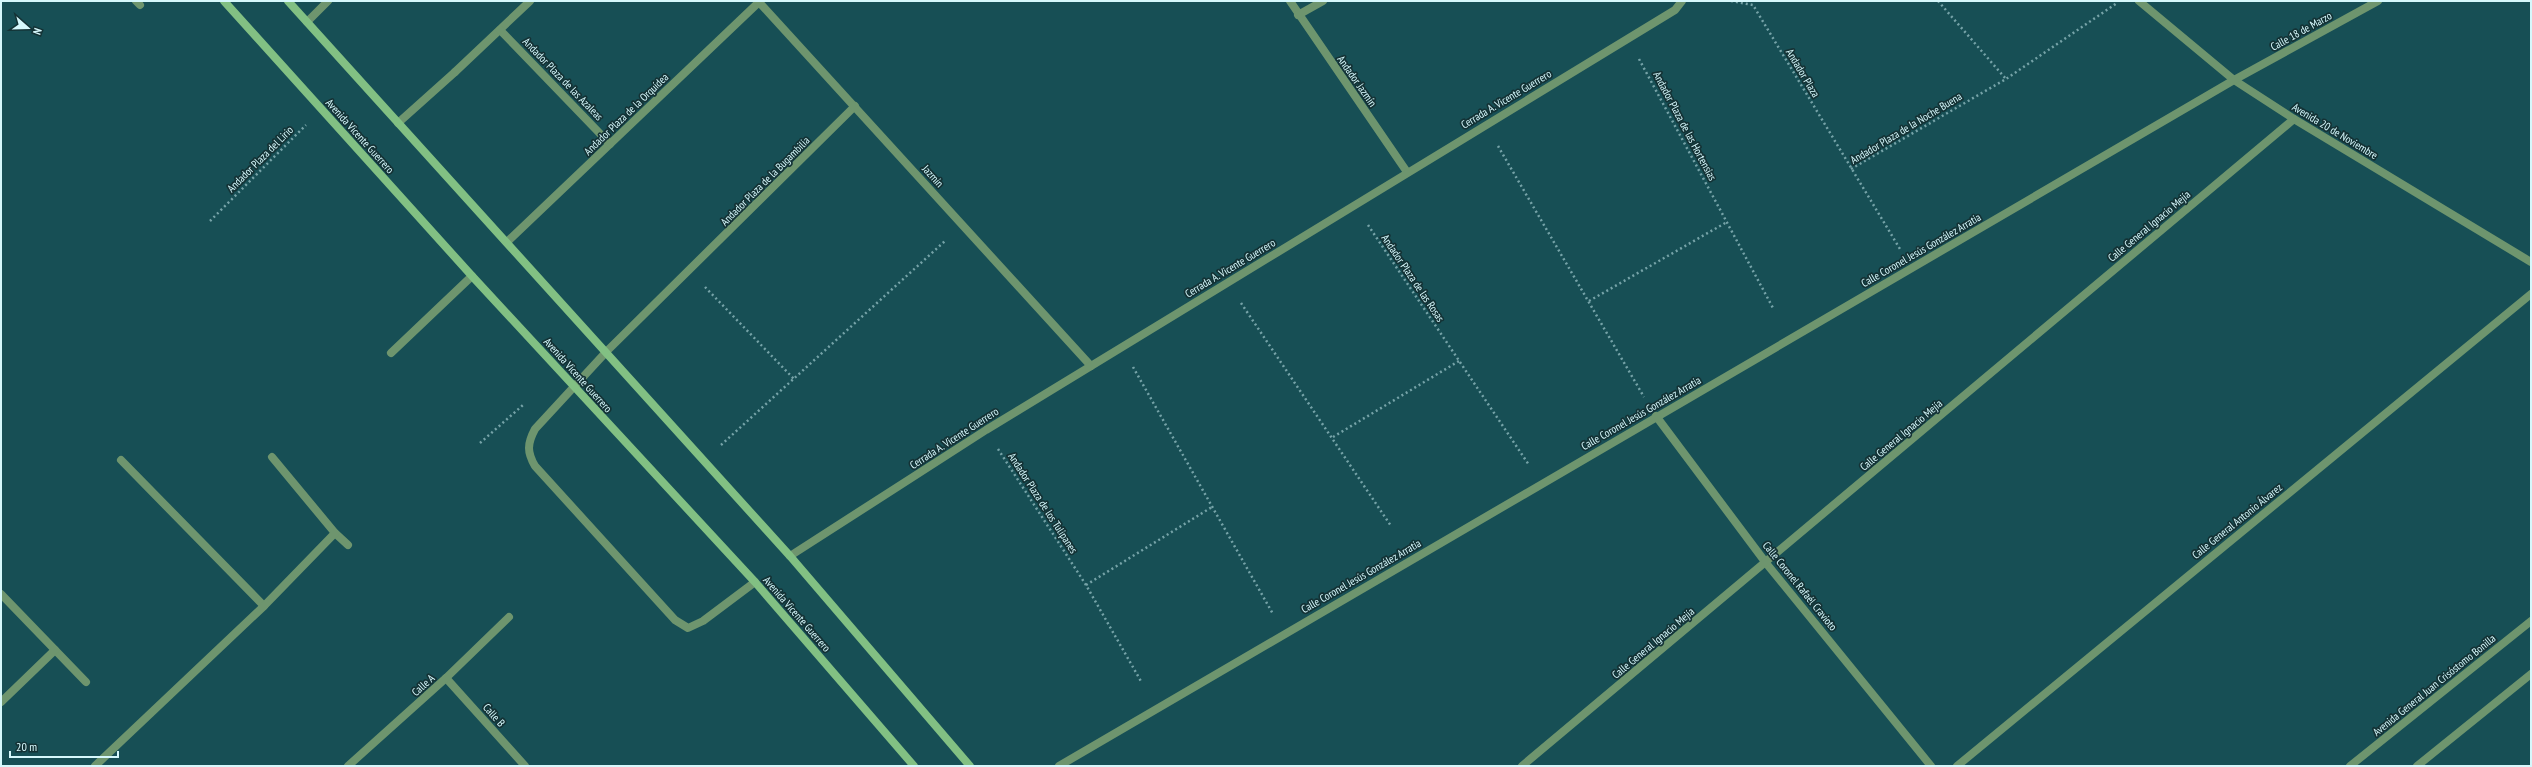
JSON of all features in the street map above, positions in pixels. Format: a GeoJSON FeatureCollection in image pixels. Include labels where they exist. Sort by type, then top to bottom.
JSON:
{"type":"FeatureCollection","features":[{"type":"Feature","properties":{"kind":"main road","name":"Avenida Vicente Guerrero"},"geometry":{"type":"LineString","coordinates":[[224,1],[472,276],[755,582],[914,766]]}},
{"type":"Feature","properties":{"kind":"main road"},"geometry":{"type":"LineString","coordinates":[[288,1],[607,351],[703,461],[790,556],[970,766]]}},
{"type":"Feature","properties":{"kind":"street"},"geometry":{"type":"LineString","coordinates":[[307,22],[328,1]]}},
{"type":"Feature","properties":{"kind":"street"},"geometry":{"type":"LineString","coordinates":[[398,123],[455,72],[530,1]]}},
{"type":"Feature","properties":{"kind":"street","name":"Jazmín"},"geometry":{"type":"LineString","coordinates":[[759,1],[1091,366]]}},
{"type":"Feature","properties":{"kind":"street","name":"Andador Plaza de la Orquídea"},"geometry":{"type":"LineString","coordinates":[[507,242],[759,1]]}},
{"type":"Feature","properties":{"kind":"street","name":"Andador Jazmín"},"geometry":{"type":"LineString","coordinates":[[1290,1],[1298,15],[1407,172]]}},
{"type":"Feature","properties":{"kind":"street"},"geometry":{"type":"LineString","coordinates":[[1298,15],[1324,1]]}},
{"type":"Feature","properties":{"kind":"street","name":"Cerrada A. Vicente Guerrero"},"geometry":{"type":"LineString","coordinates":[[790,556],[986,430],[1675,10],[1682,1]]}},
{"type":"Feature","properties":{"kind":"street","name":"Avenida 20 de Noviembre"},"geometry":{"type":"LineString","coordinates":[[2139,1],[2234,80],[2294,119],[2531,262]]}},
{"type":"Feature","properties":{"kind":"street","name":"Calle 18 de Marzo"},"geometry":{"type":"LineString","coordinates":[[2234,80],[2378,1]]}},
{"type":"Feature","properties":{"kind":"street","name":"Andador Plaza de las Azaleas"},"geometry":{"type":"LineString","coordinates":[[500,30],[610,144]]}},
{"type":"Feature","properties":{"kind":"street","name":"Calle Coronel Jesús González Arratia"},"geometry":{"type":"LineString","coordinates":[[1059,766],[1284,633],[2234,80]]}},
{"type":"Feature","properties":{"kind":"street","name":"Andador Plaza de la Bugambilia"},"geometry":{"type":"LineString","coordinates":[[755,582],[703,621],[688,628],[675,620],[535,466],[529,455],[529,441],[535,430],[607,351],[690,271],[855,106]]}},
{"type":"Feature","properties":{"kind":"street","name":"Calle General Ignacio Mejía"},"geometry":{"type":"LineString","coordinates":[[1522,766],[2294,119]]}},
{"type":"Feature","properties":{"kind":"street"},"geometry":{"type":"LineString","coordinates":[[391,353],[472,276]]}},
{"type":"Feature","properties":{"kind":"street","name":"Calle General Antonio Álvarez"},"geometry":{"type":"LineString","coordinates":[[1957,766],[2531,294]]}},
{"type":"Feature","properties":{"kind":"street","name":"Calle Coronel Rafaél Cravioto"},"geometry":{"type":"LineString","coordinates":[[1656,416],[1766,563],[1931,766]]}},
{"type":"Feature","properties":{"kind":"street"},"geometry":{"type":"LineString","coordinates":[[272,457],[335,533],[348,545]]}},
{"type":"Feature","properties":{"kind":"street"},"geometry":{"type":"LineString","coordinates":[[121,460],[264,606]]}},
{"type":"Feature","properties":{"kind":"street"},"geometry":{"type":"LineString","coordinates":[[95,766],[264,606],[335,533]]}},
{"type":"Feature","properties":{"kind":"street"},"geometry":{"type":"LineString","coordinates":[[1,594],[86,682]]}},
{"type":"Feature","properties":{"kind":"street","name":"Calle A"},"geometry":{"type":"LineString","coordinates":[[348,766],[446,678],[509,617]]}},
{"type":"Feature","properties":{"kind":"street","name":"Avenida General Juan Crisóstomo Bonilla"},"geometry":{"type":"LineString","coordinates":[[2350,766],[2531,622]]}},
{"type":"Feature","properties":{"kind":"street"},"geometry":{"type":"LineString","coordinates":[[1,702],[55,650]]}},
{"type":"Feature","properties":{"kind":"street"},"geometry":{"type":"LineString","coordinates":[[2417,766],[2531,674]]}},
{"type":"Feature","properties":{"kind":"street","name":"Calle B"},"geometry":{"type":"LineString","coordinates":[[446,678],[525,766]]}},
{"type":"Feature","properties":{"kind":"path","name":"Andador Plaza"},"geometry":{"type":"LineString","coordinates":[[1731,1],[1753,5],[1851,169]]}},
{"type":"Feature","properties":{"kind":"path"},"geometry":{"type":"LineString","coordinates":[[1938,1],[2006,79]]}},
{"type":"Feature","properties":{"kind":"path","name":"Andador Plaza de la Noche Buena"},"geometry":{"type":"LineString","coordinates":[[1914,267],[1897,245],[1851,169],[2006,79],[2120,1]]}},
{"type":"Feature","properties":{"kind":"path","name":"Andador Plaza de las Hortensias"},"geometry":{"type":"LineString","coordinates":[[1628,39],[1773,308]]}},
{"type":"Feature","properties":{"kind":"path","name":"Andador Plaza del Lirio"},"geometry":{"type":"LineString","coordinates":[[210,221],[322,109]]}},
{"type":"Feature","properties":{"kind":"path"},"geometry":{"type":"LineString","coordinates":[[1486,124],[1656,416]]}},
{"type":"Feature","properties":{"kind":"path","name":"Andador Plaza de las Rosas"},"geometry":{"type":"LineString","coordinates":[[1354,205],[1542,484]]}},
{"type":"Feature","properties":{"kind":"path"},"geometry":{"type":"LineString","coordinates":[[1588,301],[1727,222]]}},
{"type":"Feature","properties":{"kind":"path"},"geometry":{"type":"LineString","coordinates":[[703,461],[964,225]]}},
{"type":"Feature","properties":{"kind":"path"},"geometry":{"type":"LineString","coordinates":[[690,271],[794,379]]}},
{"type":"Feature","properties":{"kind":"path"},"geometry":{"type":"LineString","coordinates":[[1227,282],[1333,437],[1391,526]]}},
{"type":"Feature","properties":{"kind":"path"},"geometry":{"type":"LineString","coordinates":[[1121,347],[1284,633]]}},
{"type":"Feature","properties":{"kind":"path"},"geometry":{"type":"LineString","coordinates":[[1333,437],[1459,361]]}},
{"type":"Feature","properties":{"kind":"path"},"geometry":{"type":"LineString","coordinates":[[480,443],[526,402]]}},
{"type":"Feature","properties":{"kind":"path","name":"Andador Plaza de los Tulipanes"},"geometry":{"type":"LineString","coordinates":[[986,430],[1086,585],[1142,683]]}},
{"type":"Feature","properties":{"kind":"path"},"geometry":{"type":"LineString","coordinates":[[1086,585],[1212,507]]}}]}
